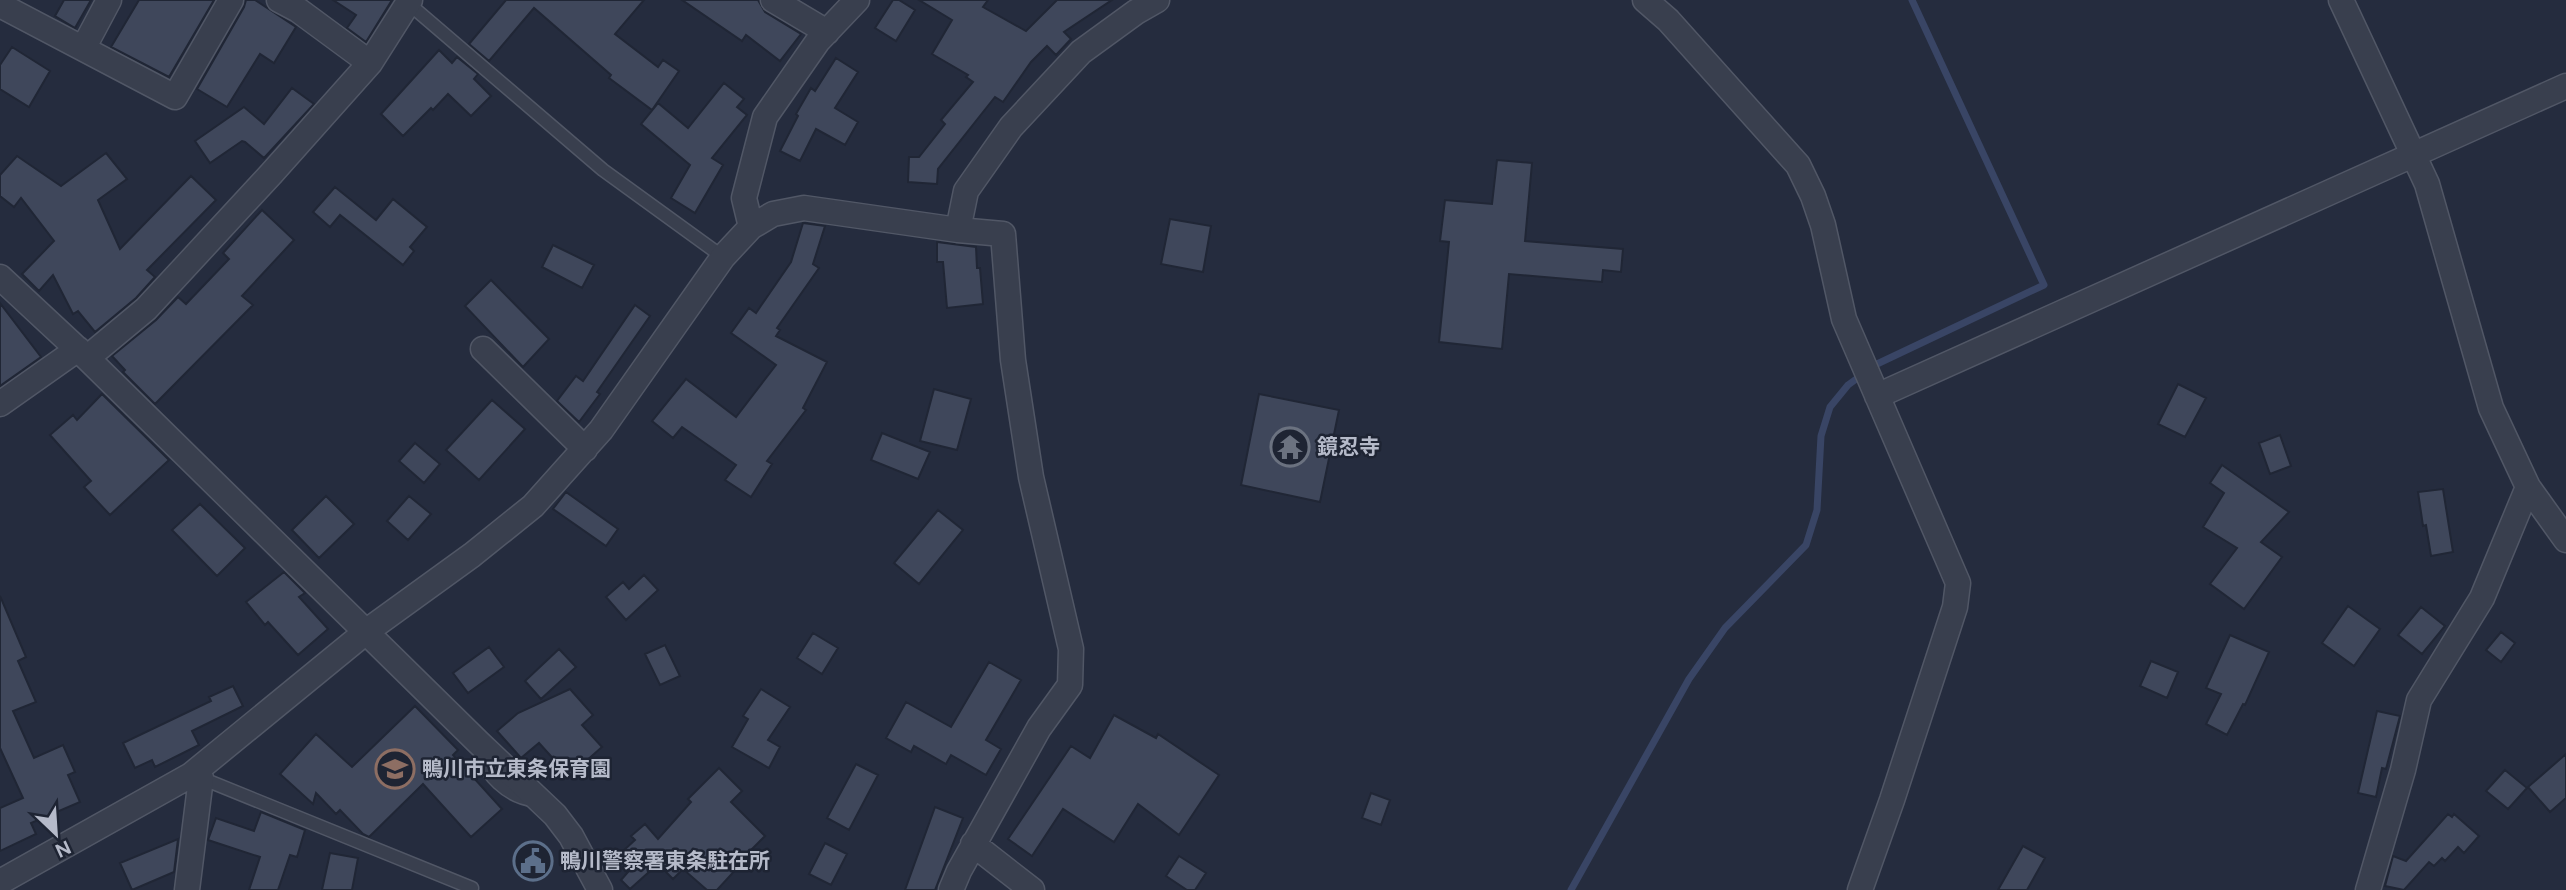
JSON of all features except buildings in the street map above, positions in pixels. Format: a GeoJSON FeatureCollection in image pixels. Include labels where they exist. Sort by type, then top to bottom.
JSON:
{"type":"FeatureCollection","features":[{"type":"Feature","properties":{"kind":"street"},"geometry":{"type":"LineString","coordinates":[[84,47],[109,0]]}},
{"type":"Feature","properties":{"kind":"street"},"geometry":{"type":"LineString","coordinates":[[0,5],[175,97],[231,0]]}},
{"type":"Feature","properties":{"kind":"street"},"geometry":{"type":"LineString","coordinates":[[279,0],[298,10],[370,63]]}},
{"type":"Feature","properties":{"kind":"street"},"geometry":{"type":"LineString","coordinates":[[773,0],[827,32]]}},
{"type":"Feature","properties":{"kind":"street"},"geometry":{"type":"LineString","coordinates":[[751,227],[744,198],[765,117],[827,32],[857,0]]}},
{"type":"Feature","properties":{"kind":"street"},"geometry":{"type":"LineString","coordinates":[[958,230],[966,191],[1010,127],[1081,52],[1157,0]]}},
{"type":"Feature","properties":{"kind":"street"},"geometry":{"type":"LineString","coordinates":[[1645,0],[1668,20],[1798,165],[1823,225],[1844,319],[1958,583],[1955,607],[1860,890]]}},
{"type":"Feature","properties":{"kind":"street"},"geometry":{"type":"LineString","coordinates":[[2341,0],[2427,184],[2491,408],[2528,487],[2566,540]]}},
{"type":"Feature","properties":{"kind":"street"},"geometry":{"type":"LineString","coordinates":[[0,404],[146,309],[370,63],[409,1]]}},
{"type":"Feature","properties":{"kind":"street"},"geometry":{"type":"LineString","coordinates":[[1870,381],[2412,156],[2566,86]]}},
{"type":"Feature","properties":{"kind":"street"},"geometry":{"type":"LineString","coordinates":[[0,882],[196,777],[367,631],[472,555],[533,506],[601,430],[723,257],[751,227],[773,214],[804,208],[1003,234],[1013,360],[1031,477],[1070,649],[1070,685],[1039,728],[973,844],[951,890]]}},
{"type":"Feature","properties":{"kind":"street"},"geometry":{"type":"LineString","coordinates":[[0,277],[82,353],[541,801],[564,826],[600,890]]}},
{"type":"Feature","properties":{"kind":"street"},"geometry":{"type":"LineString","coordinates":[[483,349],[585,449]]}},
{"type":"Feature","properties":{"kind":"street"},"geometry":{"type":"LineString","coordinates":[[2368,890],[2403,770],[2419,700],[2482,598],[2528,487]]}},
{"type":"Feature","properties":{"kind":"street"},"geometry":{"type":"LineString","coordinates":[[187,890],[196,777]]}},
{"type":"Feature","properties":{"kind":"street"},"geometry":{"type":"LineString","coordinates":[[973,844],[1032,890]]}},
{"type":"Feature","properties":{"kind":"lane"},"geometry":{"type":"LineString","coordinates":[[409,1],[603,170],[723,257]]}},
{"type":"Feature","properties":{"kind":"lane"},"geometry":{"type":"LineString","coordinates":[[196,777],[472,888]]}},
{"type":"Feature","properties":{"kind":"waterway"},"geometry":{"type":"LineString","coordinates":[[1571,890],[1689,679],[1725,628],[1806,545],[1817,510],[1821,436],[1830,407],[1848,385],[1877,364],[2044,285],[1912,0]]}},
{"type":"Feature","properties":{"kind":"place","name":"鏡忍寺"},"geometry":{"type":"Point","coordinates":[1290,447]}},
{"type":"Feature","properties":{"kind":"place","name":"鴨川市立東条保育園"},"geometry":{"type":"Point","coordinates":[395,769]}},
{"type":"Feature","properties":{"kind":"place","name":"鴨川警察署東条駐在所"},"geometry":{"type":"Point","coordinates":[533,861]}}]}
